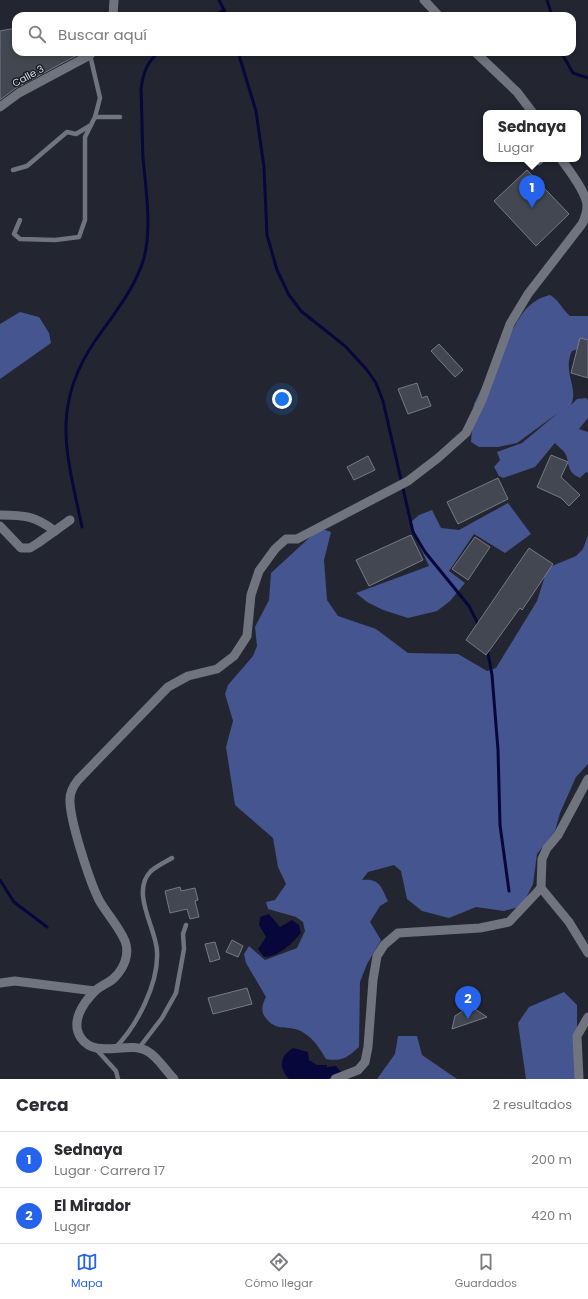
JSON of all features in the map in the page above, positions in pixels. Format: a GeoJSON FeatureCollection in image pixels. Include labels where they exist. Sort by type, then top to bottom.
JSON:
{"type":"FeatureCollection","features":[{"type":"Feature","properties":{"kind":"street"},"geometry":{"type":"LineString","coordinates":[[113,12],[114,0]]}},
{"type":"Feature","properties":{"kind":"street"},"geometry":{"type":"LineString","coordinates":[[424,0],[435,12]]}},
{"type":"Feature","properties":{"kind":"street","name":"Calle 3"},"geometry":{"type":"LineString","coordinates":[[0,108],[19,93],[87,56]]}},
{"type":"Feature","properties":{"kind":"street"},"geometry":{"type":"LineString","coordinates":[[479,56],[517,92],[531,110]]}},
{"type":"Feature","properties":{"kind":"street"},"geometry":{"type":"LineString","coordinates":[[174,1079],[148,1051],[139,1048],[95,1048],[81,1039],[76,1026],[81,1009],[95,991],[115,977],[126,959],[127,952],[125,942],[99,900],[90,878],[70,808],[70,798],[75,784],[168,687],[188,676],[217,669],[234,656],[247,636],[251,595],[259,571],[275,549],[286,539],[297,539],[408,481],[438,458],[466,433],[482,400],[510,324],[528,294],[582,224],[586,214],[587,204],[583,192],[563,162]]}},
{"type":"Feature","properties":{"kind":"street"},"geometry":{"type":"LineString","coordinates":[[0,515],[26,515],[41,521],[55,531]]}},
{"type":"Feature","properties":{"kind":"street"},"geometry":{"type":"LineString","coordinates":[[0,526],[21,548],[30,548],[70,520]]}},
{"type":"Feature","properties":{"kind":"street"},"geometry":{"type":"LineString","coordinates":[[335,1079],[358,1070],[365,1062],[370,1034],[373,980],[377,956],[384,945],[398,933],[480,928],[509,922],[541,888],[542,859],[547,848],[558,835],[588,779]]}},
{"type":"Feature","properties":{"kind":"street"},"geometry":{"type":"LineString","coordinates":[[541,888],[569,922],[588,953]]}},
{"type":"Feature","properties":{"kind":"street"},"geometry":{"type":"LineString","coordinates":[[0,983],[15,981],[95,991]]}},
{"type":"Feature","properties":{"kind":"street"},"geometry":{"type":"LineString","coordinates":[[579,1079],[577,1036],[588,1017]]}},
{"type":"Feature","properties":{"kind":"lane"},"geometry":{"type":"LineString","coordinates":[[20,220],[14,234],[20,239],[55,240],[79,237],[85,220],[85,137],[95,117],[100,98],[91,56]]}},
{"type":"Feature","properties":{"kind":"lane"},"geometry":{"type":"LineString","coordinates":[[95,117],[120,117]]}},
{"type":"Feature","properties":{"kind":"lane"},"geometry":{"type":"LineString","coordinates":[[14,170],[27,166],[67,132],[76,134],[91,125]]}},
{"type":"Feature","properties":{"kind":"lane"},"geometry":{"type":"LineString","coordinates":[[114,1049],[128,1035],[139,1016],[146,1000],[156,966],[157,951],[143,895],[146,882],[150,872],[172,858]]}},
{"type":"Feature","properties":{"kind":"lane"},"geometry":{"type":"LineString","coordinates":[[139,1048],[162,1018],[176,993],[184,949],[183,934],[186,925]]}},
{"type":"Feature","properties":{"kind":"lane"},"geometry":{"type":"LineString","coordinates":[[95,1048],[116,1071],[118,1079]]}},
{"type":"Feature","properties":{"kind":"shaded area"},"geometry":{"type":"Polygon","coordinates":[[[550,295],[570,316],[588,316],[588,346],[572,351],[569,359],[569,373],[573,392],[571,405],[577,399],[586,398],[588,400],[588,418],[579,429],[588,432],[588,473],[586,472],[580,478],[576,476],[571,471],[565,453],[555,443],[535,467],[503,478],[499,476],[494,467],[500,460],[497,452],[522,443],[558,413],[517,443],[498,447],[479,447],[471,442],[474,404],[490,371],[491,365],[500,353],[520,316],[532,303],[540,298],[550,295]]]}},
{"type":"Feature","properties":{"kind":"shaded area"},"geometry":{"type":"Polygon","coordinates":[[[20,312],[39,317],[49,333],[51,343],[0,379],[0,324],[20,312]]]}},
{"type":"Feature","properties":{"kind":"shaded area"},"geometry":{"type":"Polygon","coordinates":[[[508,503],[531,534],[505,553],[474,534],[449,571],[465,583],[450,601],[437,611],[408,618],[383,610],[367,602],[356,593],[429,566],[411,528],[412,521],[419,515],[432,510],[441,528],[459,530],[508,503]]]}},
{"type":"Feature","properties":{"kind":"shaded area"},"geometry":{"type":"Polygon","coordinates":[[[320,528],[331,532],[324,560],[327,600],[338,616],[376,629],[408,653],[458,654],[487,671],[496,668],[537,601],[546,573],[552,566],[576,556],[583,549],[588,535],[588,764],[576,777],[560,813],[555,831],[537,854],[533,884],[522,906],[504,911],[476,907],[449,918],[422,911],[407,899],[401,871],[394,865],[368,872],[362,880],[373,880],[379,884],[388,901],[380,906],[370,922],[381,940],[367,964],[360,982],[359,1047],[348,1056],[336,1060],[326,1059],[308,1035],[299,1030],[274,1025],[263,1014],[262,1007],[266,997],[246,963],[244,954],[249,946],[265,960],[297,948],[305,931],[303,922],[296,917],[268,909],[266,902],[275,900],[286,884],[278,867],[273,838],[235,805],[226,747],[233,721],[225,694],[228,685],[253,656],[257,646],[255,627],[269,600],[271,573],[320,528]]]}},
{"type":"Feature","properties":{"kind":"shaded area"},"geometry":{"type":"Polygon","coordinates":[[[269,914],[280,927],[292,920],[299,925],[301,933],[289,945],[279,952],[274,955],[264,957],[258,949],[266,937],[259,925],[260,917],[269,914]]]}},
{"type":"Feature","properties":{"kind":"shaded area"},"geometry":{"type":"Polygon","coordinates":[[[564,992],[577,1005],[577,1065],[583,1079],[526,1079],[518,1023],[529,1007],[564,992]]]}},
{"type":"Feature","properties":{"kind":"shaded area"},"geometry":{"type":"Polygon","coordinates":[[[398,1036],[417,1036],[422,1055],[457,1079],[377,1079],[395,1054],[398,1036]]]}},
{"type":"Feature","properties":{"kind":"shaded area"},"geometry":{"type":"Polygon","coordinates":[[[293,1048],[308,1052],[309,1060],[317,1065],[327,1065],[327,1067],[336,1066],[342,1073],[327,1079],[289,1079],[285,1075],[282,1062],[285,1055],[293,1048]]]}},
{"type":"Feature","properties":{"kind":"building"},"geometry":{"type":"Polygon","coordinates":[[[12,29],[12,56],[76,56],[16,88],[0,100],[0,31],[12,29]]]}},
{"type":"Feature","properties":{"kind":"building"},"geometry":{"type":"Polygon","coordinates":[[[527,170],[569,214],[536,246],[494,201],[527,170]]]}},
{"type":"Feature","properties":{"kind":"building"},"geometry":{"type":"Polygon","coordinates":[[[580,338],[588,340],[588,378],[571,373],[580,338]]]}},
{"type":"Feature","properties":{"kind":"building"},"geometry":{"type":"Polygon","coordinates":[[[439,344],[463,370],[455,377],[431,351],[439,344]]]}},
{"type":"Feature","properties":{"kind":"building"},"geometry":{"type":"Polygon","coordinates":[[[417,383],[422,398],[427,396],[431,406],[408,414],[398,389],[417,383]]]}},
{"type":"Feature","properties":{"kind":"building"},"geometry":{"type":"Polygon","coordinates":[[[551,455],[568,462],[561,477],[580,495],[569,506],[561,498],[537,487],[551,455]]]}},
{"type":"Feature","properties":{"kind":"building"},"geometry":{"type":"Polygon","coordinates":[[[368,456],[375,470],[354,480],[347,467],[368,456]]]}},
{"type":"Feature","properties":{"kind":"building"},"geometry":{"type":"Polygon","coordinates":[[[498,478],[508,499],[458,524],[447,502],[498,478]]]}},
{"type":"Feature","properties":{"kind":"building"},"geometry":{"type":"Polygon","coordinates":[[[411,535],[423,560],[369,586],[356,560],[411,535]]]}},
{"type":"Feature","properties":{"kind":"building"},"geometry":{"type":"Polygon","coordinates":[[[475,537],[490,547],[468,580],[452,569],[475,537]]]}},
{"type":"Feature","properties":{"kind":"building"},"geometry":{"type":"Polygon","coordinates":[[[529,548],[553,564],[522,610],[520,608],[486,655],[466,640],[529,548]]]}},
{"type":"Feature","properties":{"kind":"building"},"geometry":{"type":"Polygon","coordinates":[[[180,887],[181,891],[195,888],[198,900],[195,901],[199,917],[190,919],[187,909],[170,913],[165,891],[180,887]]]}},
{"type":"Feature","properties":{"kind":"building"},"geometry":{"type":"Polygon","coordinates":[[[232,940],[243,946],[238,957],[226,952],[232,940]]]}},
{"type":"Feature","properties":{"kind":"building"},"geometry":{"type":"Polygon","coordinates":[[[215,942],[220,959],[210,962],[205,944],[215,942]]]}},
{"type":"Feature","properties":{"kind":"building"},"geometry":{"type":"Polygon","coordinates":[[[247,988],[252,1004],[213,1014],[208,998],[247,988]]]}},
{"type":"Feature","properties":{"kind":"building"},"geometry":{"type":"Polygon","coordinates":[[[466,1009],[475,1009],[487,1017],[452,1029],[455,1016],[466,1009]]]}},
{"type":"Feature","properties":{"kind":"waterway"},"geometry":{"type":"LineString","coordinates":[[219,0],[224,10],[221,12]]}},
{"type":"Feature","properties":{"kind":"waterway"},"geometry":{"type":"LineString","coordinates":[[547,0],[551,12]]}},
{"type":"Feature","properties":{"kind":"waterway"},"geometry":{"type":"LineString","coordinates":[[82,527],[71,477],[68,454],[66,432],[67,410],[72,388],[81,365],[95,341],[129,291],[144,258],[148,234],[148,221],[143,158],[141,89],[146,68],[155,56]]}},
{"type":"Feature","properties":{"kind":"waterway"},"geometry":{"type":"LineString","coordinates":[[239,56],[256,111],[264,167],[267,235],[277,270],[289,295],[301,311],[345,346],[367,370],[376,383],[383,401],[413,532],[425,552],[469,606],[479,626]]}},
{"type":"Feature","properties":{"kind":"waterway"},"geometry":{"type":"LineString","coordinates":[[563,56],[573,73],[588,78]]}},
{"type":"Feature","properties":{"kind":"waterway"},"geometry":{"type":"LineString","coordinates":[[487,648],[492,675],[498,750],[500,825],[509,891]]}},
{"type":"Feature","properties":{"kind":"waterway"},"geometry":{"type":"LineString","coordinates":[[0,880],[14,902],[47,927]]}},
{"type":"Feature","properties":{"kind":"place","name":"Sednaya"},"geometry":{"type":"Point","coordinates":[532,208]}},
{"type":"Feature","properties":{"kind":"place","name":"El Mirador"},"geometry":{"type":"Point","coordinates":[468,1019]}}]}
